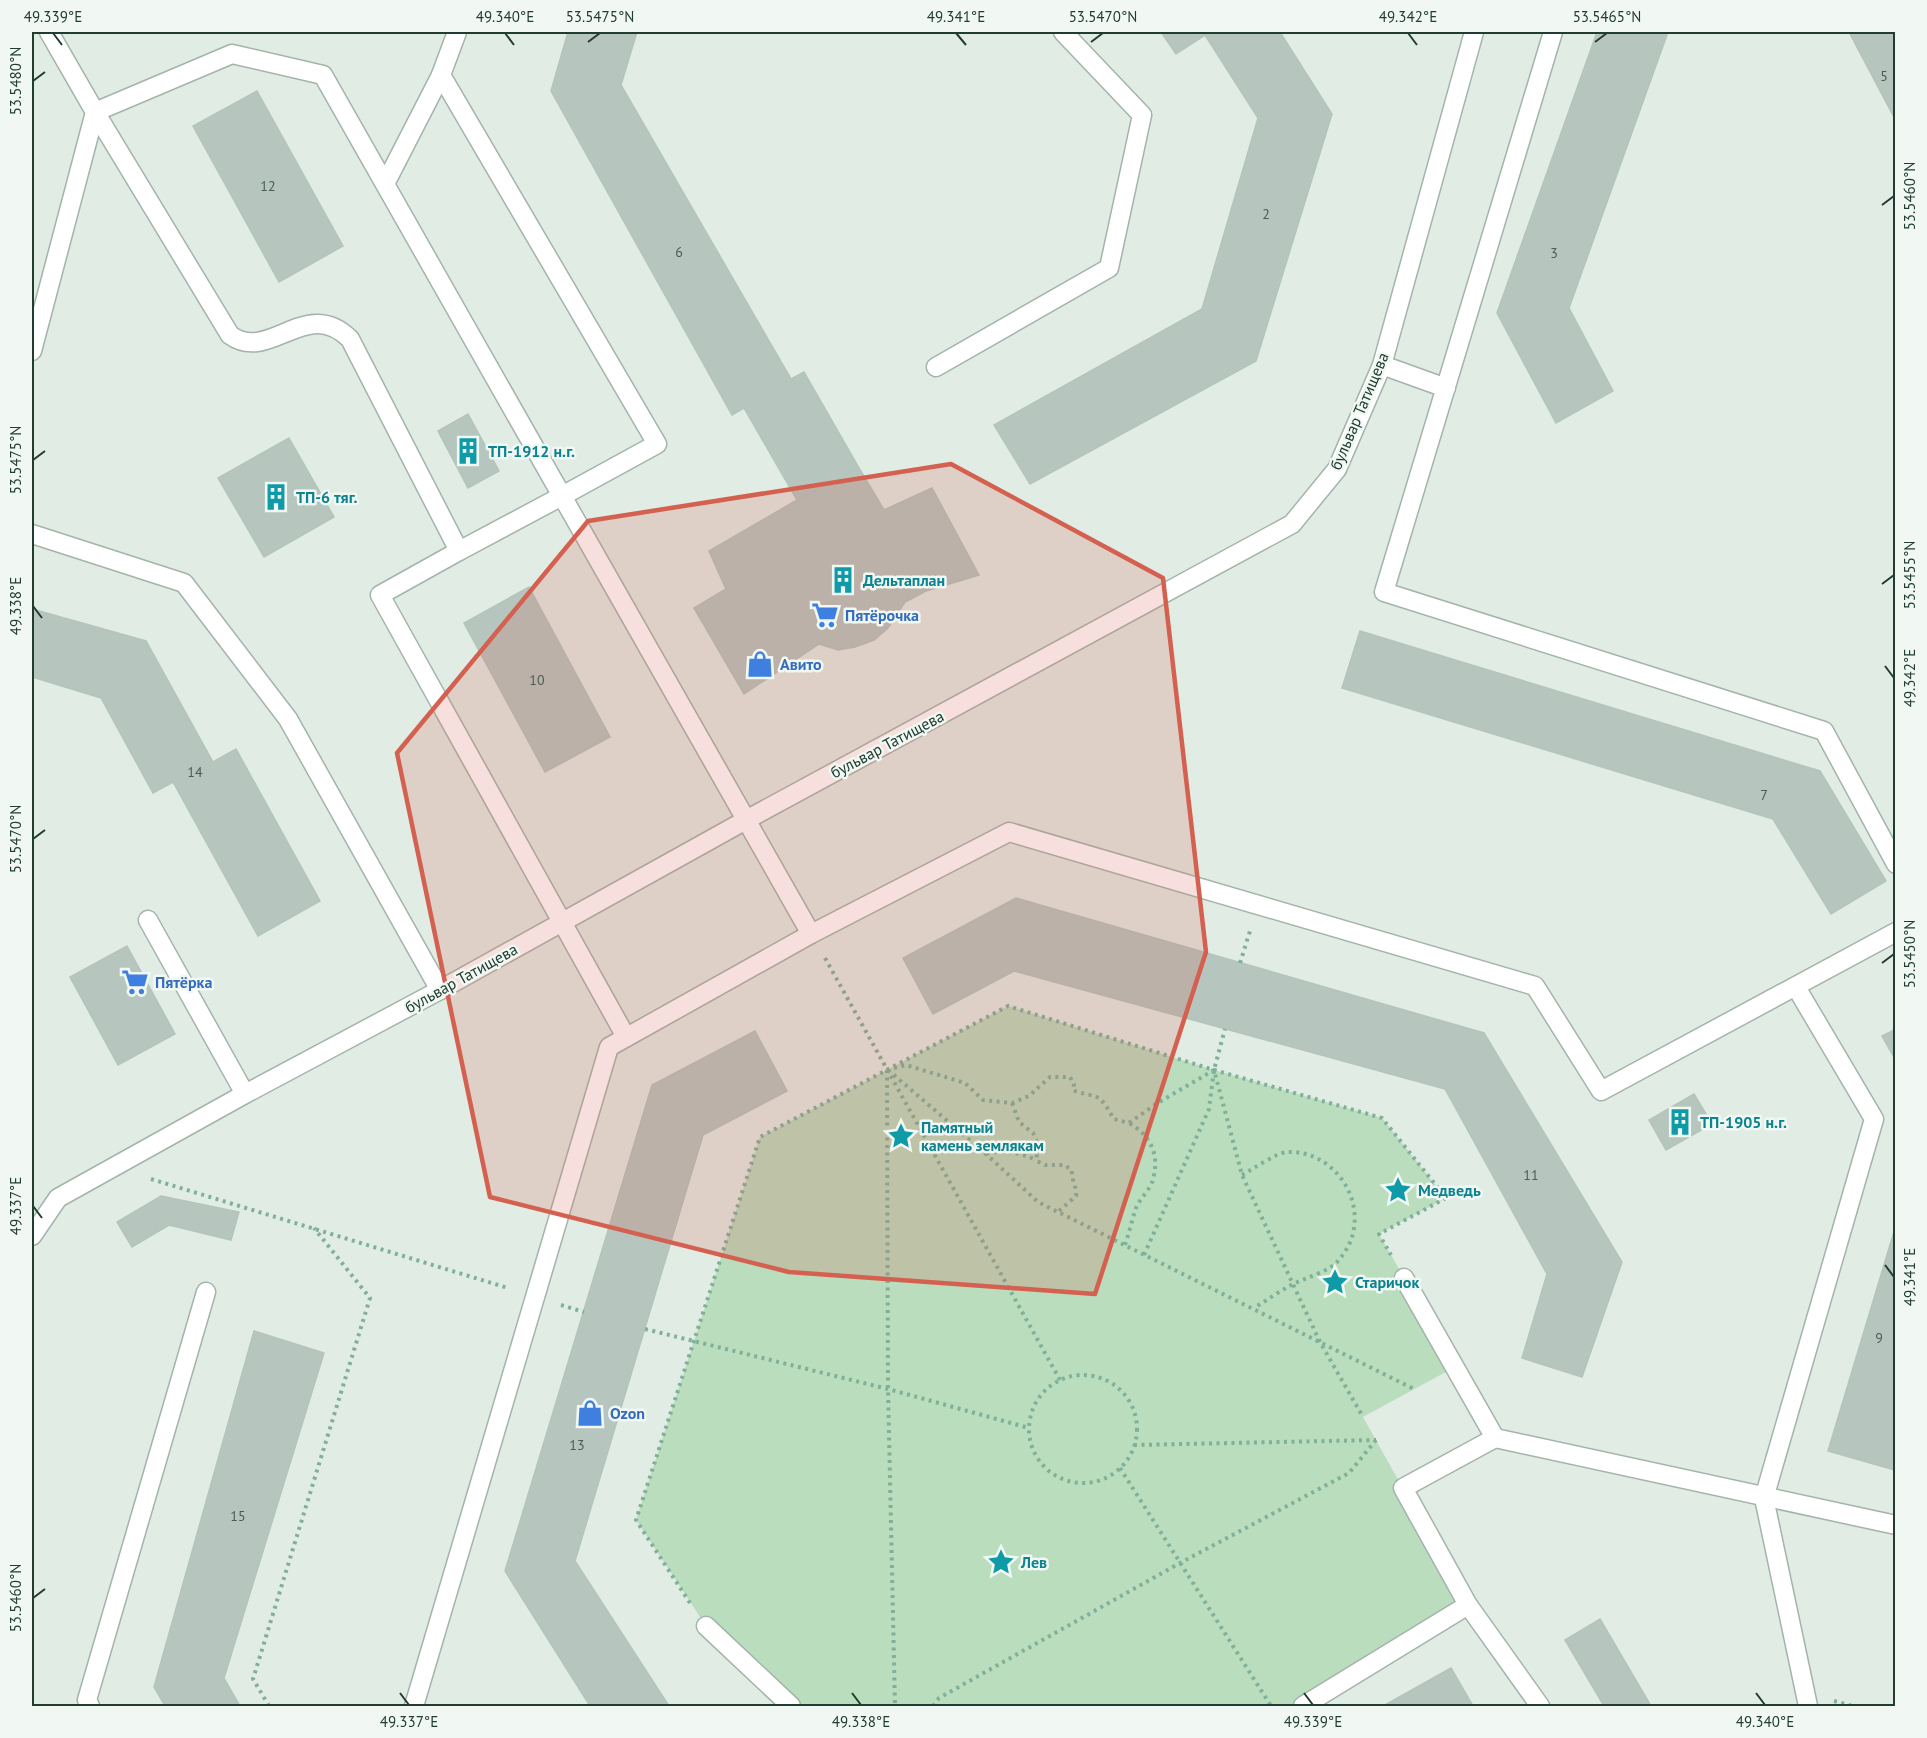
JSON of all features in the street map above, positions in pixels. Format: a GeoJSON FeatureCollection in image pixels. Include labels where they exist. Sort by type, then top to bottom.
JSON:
{"type":"FeatureCollection","features":[{"type":"Feature","properties":{"kind":"street"},"geometry":{"type":"LineString","coordinates":[[49,32],[230,335],[240,342],[252,344],[314,323],[326,323],[340,329],[350,339],[459,552]]}},
{"type":"Feature","properties":{"kind":"street"},"geometry":{"type":"LineString","coordinates":[[385,184],[441,75],[457,32]]}},
{"type":"Feature","properties":{"kind":"street"},"geometry":{"type":"LineString","coordinates":[[936,367],[1109,268],[1142,115],[1063,32]]}},
{"type":"Feature","properties":{"kind":"street","name":"бульвар Татищева"},"geometry":{"type":"LineString","coordinates":[[32,1236],[58,1198],[746,820],[1292,524],[1337,469],[1382,365],[1474,32]]}},
{"type":"Feature","properties":{"kind":"street"},"geometry":{"type":"LineString","coordinates":[[1553,32],[1384,592],[1824,731],[1896,864]]}},
{"type":"Feature","properties":{"kind":"street"},"geometry":{"type":"LineString","coordinates":[[95,112],[232,54],[323,75],[811,934]]}},
{"type":"Feature","properties":{"kind":"street"},"geometry":{"type":"LineString","coordinates":[[441,75],[657,444],[380,595],[626,1037]]}},
{"type":"Feature","properties":{"kind":"street"},"geometry":{"type":"LineString","coordinates":[[32,351],[95,112]]}},
{"type":"Feature","properties":{"kind":"street"},"geometry":{"type":"LineString","coordinates":[[1382,365],[1446,388]]}},
{"type":"Feature","properties":{"kind":"street"},"geometry":{"type":"LineString","coordinates":[[32,534],[184,583],[288,718],[440,990]]}},
{"type":"Feature","properties":{"kind":"street"},"geometry":{"type":"LineString","coordinates":[[414,1707],[609,1047],[811,934],[1009,832],[1535,986],[1601,1091],[1896,932]]}},
{"type":"Feature","properties":{"kind":"street"},"geometry":{"type":"LineString","coordinates":[[148,920],[245,1094]]}},
{"type":"Feature","properties":{"kind":"street"},"geometry":{"type":"LineString","coordinates":[[1796,987],[1874,1119],[1764,1498],[1808,1707]]}},
{"type":"Feature","properties":{"kind":"street"},"geometry":{"type":"LineString","coordinates":[[1404,1278],[1495,1438]]}},
{"type":"Feature","properties":{"kind":"street"},"geometry":{"type":"LineString","coordinates":[[90,1707],[87,1700],[206,1292]]}},
{"type":"Feature","properties":{"kind":"street"},"geometry":{"type":"LineString","coordinates":[[1540,1707],[1468,1605],[1403,1488],[1495,1438],[1896,1525]]}},
{"type":"Feature","properties":{"kind":"street"},"geometry":{"type":"LineString","coordinates":[[1303,1707],[1468,1605]]}},
{"type":"Feature","properties":{"kind":"street"},"geometry":{"type":"LineString","coordinates":[[706,1626],[791,1707]]}},
{"type":"Feature","properties":{"kind":"path"},"geometry":{"type":"LineString","coordinates":[[811,934],[1060,1380]]}},
{"type":"Feature","properties":{"kind":"path"},"geometry":{"type":"LineString","coordinates":[[706,1626],[636,1520],[760,1137],[1008,1006],[1214,1070],[1382,1118],[1446,1198],[1379,1234],[1404,1278]]}},
{"type":"Feature","properties":{"kind":"path"},"geometry":{"type":"LineString","coordinates":[[1144,1254],[1209,1108],[1214,1070],[1225,1029]]}},
{"type":"Feature","properties":{"kind":"path"},"geometry":{"type":"LineString","coordinates":[[887,1070],[906,1065],[965,1083],[983,1100],[1012,1103],[1029,1096],[1050,1077],[1070,1077],[1074,1084],[1073,1090],[1082,1095],[1091,1094],[1102,1099],[1114,1119],[1142,1130],[1151,1144],[1155,1158],[1153,1180],[1137,1206],[1125,1245]]}},
{"type":"Feature","properties":{"kind":"path"},"geometry":{"type":"LineString","coordinates":[[887,1070],[986,1154],[1038,1202],[1414,1389]]}},
{"type":"Feature","properties":{"kind":"path"},"geometry":{"type":"LineString","coordinates":[[887,1070],[888,1389],[895,1707]]}},
{"type":"Feature","properties":{"kind":"path"},"geometry":{"type":"LineString","coordinates":[[1129,1123],[1156,1104],[1214,1070]]}},
{"type":"Feature","properties":{"kind":"path"},"geometry":{"type":"LineString","coordinates":[[1214,1070],[1242,1175],[1320,1342],[1363,1417]]}},
{"type":"Feature","properties":{"kind":"path"},"geometry":{"type":"LineString","coordinates":[[1012,1103],[1019,1122],[1033,1133],[1036,1140],[1037,1161]]}},
{"type":"Feature","properties":{"kind":"path"},"geometry":{"type":"LineString","coordinates":[[986,1154],[998,1150],[1011,1151],[1045,1164],[1065,1165],[1072,1171],[1071,1178],[1077,1186],[1076,1196],[1058,1212]]}},
{"type":"Feature","properties":{"kind":"path"},"geometry":{"type":"LineString","coordinates":[[1242,1175],[1284,1152],[1304,1154],[1324,1162],[1340,1176],[1353,1199],[1354,1224],[1348,1246],[1336,1264],[1293,1284],[1253,1309]]}},
{"type":"Feature","properties":{"kind":"path"},"geometry":{"type":"LineString","coordinates":[[113,1167],[584,1312]]}},
{"type":"Feature","properties":{"kind":"path"},"geometry":{"type":"LineString","coordinates":[[268,1707],[253,1679],[370,1298],[314,1228]]}},
{"type":"Feature","properties":{"kind":"path"},"geometry":{"type":"LineString","coordinates":[[645,1329],[888,1389],[1029,1428]]}},
{"type":"Feature","properties":{"kind":"path"},"geometry":{"type":"LineString","coordinates":[[1076,1374],[1093,1375],[1109,1380],[1123,1391],[1132,1405],[1137,1421],[1131,1455],[1120,1468],[1106,1478],[1090,1483],[1073,1483],[1057,1477],[1043,1466],[1034,1452],[1029,1419],[1035,1403],[1045,1389],[1060,1380],[1076,1374]]}},
{"type":"Feature","properties":{"kind":"path"},"geometry":{"type":"LineString","coordinates":[[933,1707],[939,1698],[1180,1563],[1349,1473],[1376,1440],[1134,1445]]}},
{"type":"Feature","properties":{"kind":"path"},"geometry":{"type":"LineString","coordinates":[[1120,1468],[1270,1707]]}},
{"type":"Feature","properties":{"kind":"highlighted area"},"geometry":{"type":"Polygon","coordinates":[[[951,464],[1163,578],[1206,952],[1095,1294],[789,1272],[490,1197],[397,753],[588,521],[951,464]]]}},
{"type":"Feature","properties":{"kind":"green space"},"geometry":{"type":"Polygon","coordinates":[[[1008,1006],[1214,1070],[1382,1118],[1446,1198],[1379,1234],[1455,1367],[1363,1417],[1468,1605],[1301,1706],[791,1706],[706,1626],[636,1520],[760,1137],[1008,1006]]]}},
{"type":"Feature","properties":{"kind":"building"},"geometry":{"type":"Polygon","coordinates":[[[568,32],[637,32],[621,85],[791,379],[804,372],[859,468],[797,500],[744,408],[732,415],[551,91],[568,32]]]}},
{"type":"Feature","properties":{"kind":"building"},"geometry":{"type":"Polygon","coordinates":[[[1161,32],[1280,32],[1332,114],[1256,361],[1030,484],[994,425],[1202,309],[1258,118],[1205,35],[1176,54],[1161,32]]]}},
{"type":"Feature","properties":{"kind":"building"},"geometry":{"type":"Polygon","coordinates":[[[1597,32],[1668,32],[1569,308],[1613,391],[1556,423],[1497,313],[1597,32]]]}},
{"type":"Feature","properties":{"kind":"building"},"geometry":{"type":"Polygon","coordinates":[[[1849,32],[1896,32],[1896,121],[1849,32]]]}},
{"type":"Feature","properties":{"kind":"building"},"geometry":{"type":"Polygon","coordinates":[[[257,91],[343,246],[279,282],[193,126],[257,91]]]}},
{"type":"Feature","properties":{"kind":"building","name":"ТП-1912 н.г."},"geometry":{"type":"Polygon","coordinates":[[[468,414],[499,471],[468,488],[438,431],[468,414]]]}},
{"type":"Feature","properties":{"kind":"building","name":"ТП-6 тяг."},"geometry":{"type":"Polygon","coordinates":[[[289,438],[334,517],[264,557],[218,478],[289,438]]]}},
{"type":"Feature","properties":{"kind":"building","name":"Дельтаплан"},"geometry":{"type":"Polygon","coordinates":[[[859,468],[884,510],[932,488],[979,575],[926,591],[905,602],[888,628],[874,640],[838,650],[819,644],[744,694],[694,608],[726,589],[709,551],[797,500],[859,468]]]}},
{"type":"Feature","properties":{"kind":"building"},"geometry":{"type":"Polygon","coordinates":[[[529,587],[610,737],[545,772],[464,623],[529,587]]]}},
{"type":"Feature","properties":{"kind":"building"},"geometry":{"type":"Polygon","coordinates":[[[32,609],[146,641],[213,762],[236,749],[320,901],[258,936],[173,782],[153,793],[101,698],[32,677],[32,609]]]}},
{"type":"Feature","properties":{"kind":"building"},"geometry":{"type":"Polygon","coordinates":[[[1360,631],[1820,771],[1886,881],[1831,914],[1773,819],[1342,688],[1360,631]]]}},
{"type":"Feature","properties":{"kind":"building"},"geometry":{"type":"Polygon","coordinates":[[[1016,898],[1484,1033],[1622,1262],[1582,1377],[1522,1358],[1547,1274],[1445,1089],[1014,971],[933,1014],[903,958],[1016,898]]]}},
{"type":"Feature","properties":{"kind":"building"},"geometry":{"type":"Polygon","coordinates":[[[127,946],[175,1034],[118,1065],[70,977],[127,946]]]}},
{"type":"Feature","properties":{"kind":"building"},"geometry":{"type":"Polygon","coordinates":[[[1896,1029],[1896,1061],[1882,1036],[1896,1029]]]}},
{"type":"Feature","properties":{"kind":"building"},"geometry":{"type":"Polygon","coordinates":[[[755,1031],[787,1091],[703,1135],[575,1561],[669,1706],[590,1706],[505,1571],[652,1085],[755,1031]]]}},
{"type":"Feature","properties":{"kind":"building","name":"ТП-1905 н.г."},"geometry":{"type":"Polygon","coordinates":[[[1694,1094],[1712,1124],[1666,1150],[1649,1120],[1694,1094]]]}},
{"type":"Feature","properties":{"kind":"building"},"geometry":{"type":"Polygon","coordinates":[[[161,1196],[239,1212],[231,1240],[169,1225],[132,1247],[117,1222],[161,1196]]]}},
{"type":"Feature","properties":{"kind":"building"},"geometry":{"type":"Polygon","coordinates":[[[1896,1225],[1896,1468],[1895,1470],[1828,1451],[1896,1225]]]}},
{"type":"Feature","properties":{"kind":"building"},"geometry":{"type":"Polygon","coordinates":[[[254,1331],[324,1353],[224,1678],[240,1706],[165,1706],[154,1687],[254,1331]]]}},
{"type":"Feature","properties":{"kind":"building"},"geometry":{"type":"Polygon","coordinates":[[[1600,1619],[1651,1706],[1604,1706],[1565,1640],[1600,1619]]]}},
{"type":"Feature","properties":{"kind":"building"},"geometry":{"type":"Polygon","coordinates":[[[1451,1668],[1473,1706],[1383,1706],[1451,1668]]]}},
{"type":"Feature","properties":{"kind":"place","name":"ТП-1912 н.г."},"geometry":{"type":"Point","coordinates":[468,451]}},
{"type":"Feature","properties":{"kind":"place","name":"ТП-6 тяг."},"geometry":{"type":"Point","coordinates":[276,497]}},
{"type":"Feature","properties":{"kind":"place","name":"Дельтаплан"},"geometry":{"type":"Point","coordinates":[843,580]}},
{"type":"Feature","properties":{"kind":"place","name":"Пятёрочка"},"geometry":{"type":"Point","coordinates":[825,615]}},
{"type":"Feature","properties":{"kind":"place","name":"Авито"},"geometry":{"type":"Point","coordinates":[760,664]}},
{"type":"Feature","properties":{"kind":"place","name":"Пятёрка"},"geometry":{"type":"Point","coordinates":[135,982]}},
{"type":"Feature","properties":{"kind":"place","name":"ТП-1905 н.г."},"geometry":{"type":"Point","coordinates":[1680,1122]}},
{"type":"Feature","properties":{"kind":"place","name":"Памятный камень землякам"},"geometry":{"type":"Point","coordinates":[901,1136]}},
{"type":"Feature","properties":{"kind":"place","name":"Медведь"},"geometry":{"type":"Point","coordinates":[1398,1190]}},
{"type":"Feature","properties":{"kind":"place","name":"Старичок"},"geometry":{"type":"Point","coordinates":[1335,1282]}},
{"type":"Feature","properties":{"kind":"place","name":"Ozon"},"geometry":{"type":"Point","coordinates":[590,1413]}},
{"type":"Feature","properties":{"kind":"place","name":"Лев"},"geometry":{"type":"Point","coordinates":[1001,1562]}}]}
